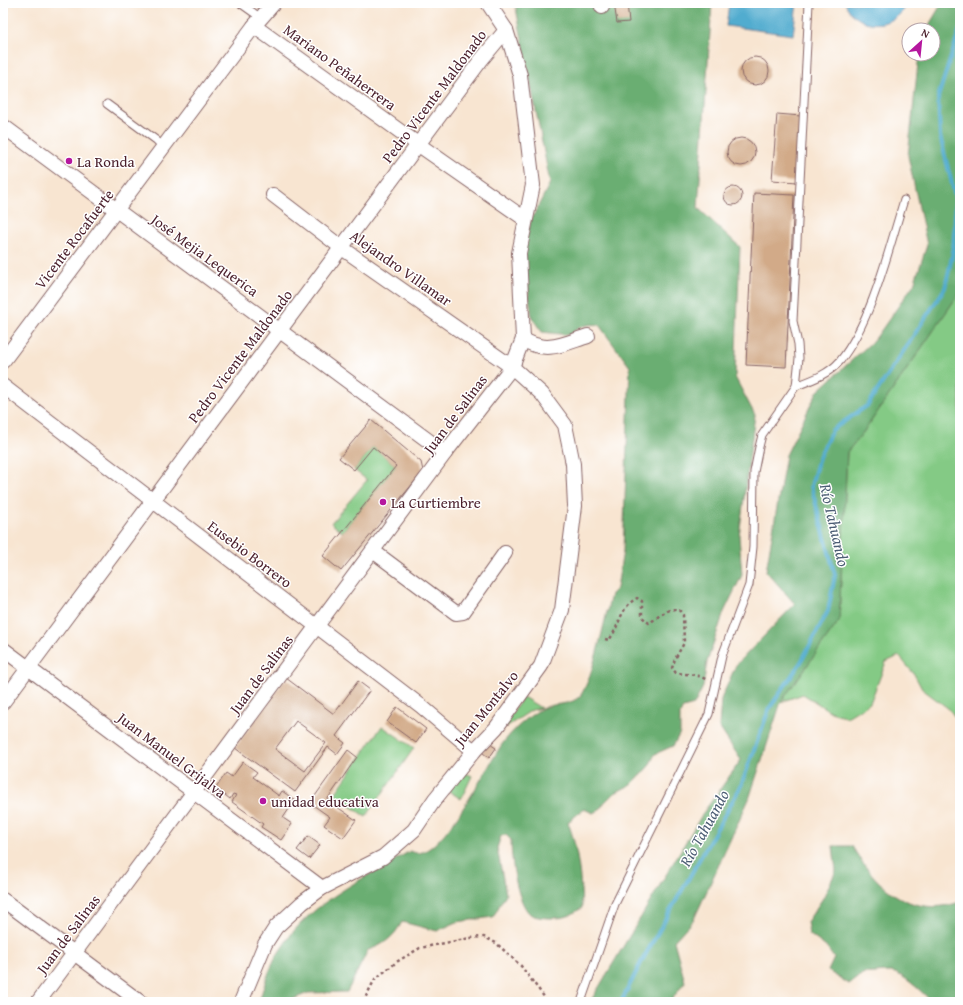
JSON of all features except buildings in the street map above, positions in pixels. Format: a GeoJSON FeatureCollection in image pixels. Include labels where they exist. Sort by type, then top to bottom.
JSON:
{"type":"FeatureCollection","features":[{"type":"Feature","properties":{"kind":"street","name":"Vicente Rocafuerte"},"geometry":{"type":"LineString","coordinates":[[3,362],[257,22],[274,3]]}},
{"type":"Feature","properties":{"kind":"street"},"geometry":{"type":"LineString","coordinates":[[488,3],[506,30],[520,75],[533,185],[519,253],[523,339],[530,344],[553,348],[588,336]]}},
{"type":"Feature","properties":{"kind":"street","name":"Mariano Peñaherrera"},"geometry":{"type":"LineString","coordinates":[[257,22],[419,144],[525,219]]}},
{"type":"Feature","properties":{"kind":"street","name":"Pedro Vicente Maldonado"},"geometry":{"type":"LineString","coordinates":[[3,702],[419,144],[506,30]]}},
{"type":"Feature","properties":{"kind":"street","name":"José Mejia Lequerica"},"geometry":{"type":"LineString","coordinates":[[3,126],[446,453]]}},
{"type":"Feature","properties":{"kind":"street","name":"Alejandro Villamar"},"geometry":{"type":"LineString","coordinates":[[273,195],[342,248],[512,367]]}},
{"type":"Feature","properties":{"kind":"street","name":"Juan de Salinas"},"geometry":{"type":"LineString","coordinates":[[38,1002],[446,453],[512,367],[523,339]]}},
{"type":"Feature","properties":{"kind":"street","name":"Juan Montalvo"},"geometry":{"type":"LineString","coordinates":[[240,1002],[265,944],[276,928],[322,888],[383,857],[414,830],[435,799],[474,751],[496,728],[541,666],[562,610],[576,506],[573,464],[565,425],[542,394],[512,367]]}},
{"type":"Feature","properties":{"kind":"street","name":"Eusebio Borrero"},"geometry":{"type":"LineString","coordinates":[[3,386],[421,706],[474,751]]}},
{"type":"Feature","properties":{"kind":"street"},"geometry":{"type":"LineString","coordinates":[[373,551],[456,613],[463,612],[505,553]]}},
{"type":"Feature","properties":{"kind":"street","name":"Juan Manuel Grijalva"},"geometry":{"type":"LineString","coordinates":[[3,649],[322,888]]}},
{"type":"Feature","properties":{"kind":"street"},"geometry":{"type":"LineString","coordinates":[[3,900],[140,1002]]}},
{"type":"Feature","properties":{"kind":"lane"},"geometry":{"type":"LineString","coordinates":[[240,3],[257,22]]}},
{"type":"Feature","properties":{"kind":"lane"},"geometry":{"type":"LineString","coordinates":[[581,1002],[611,914],[709,714],[722,656],[749,585],[753,547],[754,472],[761,441],[771,422],[796,386],[799,358],[793,320],[809,3]]}},
{"type":"Feature","properties":{"kind":"lane"},"geometry":{"type":"LineString","coordinates":[[107,104],[156,140],[163,147]]}},
{"type":"Feature","properties":{"kind":"lane"},"geometry":{"type":"LineString","coordinates":[[796,386],[818,378],[840,361],[857,333],[878,286],[904,200]]}},
{"type":"Feature","properties":{"kind":"path"},"geometry":{"type":"LineString","coordinates":[[605,639],[609,640],[616,628],[621,614],[637,598],[642,601],[642,617],[649,623],[670,610],[677,609],[683,614],[684,643],[672,668],[676,673],[696,675],[716,683]]}},
{"type":"Feature","properties":{"kind":"path"},"geometry":{"type":"LineString","coordinates":[[363,1002],[375,980],[398,960],[420,948],[470,938],[484,937],[496,943],[521,966],[548,1002]]}},
{"type":"Feature","properties":{"kind":"green space"},"geometry":{"type":"Polygon","coordinates":[[[515,3],[712,3],[698,208],[740,247],[735,377],[755,415],[739,536],[742,575],[724,612],[707,662],[703,687],[694,705],[683,708],[680,715],[680,733],[673,746],[655,754],[649,766],[632,784],[613,794],[600,809],[593,813],[584,809],[568,822],[578,864],[582,908],[568,916],[560,918],[543,918],[530,914],[525,908],[521,899],[515,879],[511,840],[506,835],[501,836],[497,848],[506,894],[493,917],[457,922],[437,931],[402,922],[396,932],[388,940],[379,946],[368,950],[347,992],[308,993],[291,1000],[291,1002],[259,1002],[275,959],[295,930],[308,916],[340,892],[410,851],[419,853],[429,849],[452,825],[499,749],[514,730],[543,708],[573,701],[580,696],[585,688],[594,663],[611,594],[617,588],[623,551],[630,367],[599,325],[583,326],[569,335],[542,332],[532,318],[523,252],[531,220],[550,183],[515,3]]]}},
{"type":"Feature","properties":{"kind":"green space"},"geometry":{"type":"Polygon","coordinates":[[[942,3],[960,3],[960,292],[865,430],[847,452],[839,621],[781,702],[749,799],[694,919],[674,941],[685,982],[670,1002],[590,1002],[703,813],[741,760],[719,727],[721,699],[736,665],[795,604],[766,571],[786,455],[817,392],[875,339],[914,284],[927,245],[908,156],[918,62],[941,62],[941,22],[931,22],[942,3]]]}},
{"type":"Feature","properties":{"kind":"green space"},"geometry":{"type":"Polygon","coordinates":[[[960,292],[960,724],[949,709],[922,689],[914,674],[899,656],[886,662],[870,703],[847,717],[831,712],[803,694],[781,702],[839,621],[847,452],[865,430],[960,292]]]}},
{"type":"Feature","properties":{"kind":"green space"},"geometry":{"type":"Polygon","coordinates":[[[373,447],[396,466],[342,532],[331,523],[367,480],[354,470],[373,447]]]}},
{"type":"Feature","properties":{"kind":"green space"},"geometry":{"type":"Polygon","coordinates":[[[523,697],[541,708],[532,710],[506,727],[504,725],[523,697]]]}},
{"type":"Feature","properties":{"kind":"green space"},"geometry":{"type":"Polygon","coordinates":[[[382,726],[414,748],[366,817],[334,795],[382,726]]]}},
{"type":"Feature","properties":{"kind":"green space"},"geometry":{"type":"Polygon","coordinates":[[[459,770],[472,776],[461,799],[444,788],[459,770]]]}},
{"type":"Feature","properties":{"kind":"green space"},"geometry":{"type":"Polygon","coordinates":[[[833,846],[852,846],[861,861],[883,886],[910,902],[925,906],[942,906],[960,902],[960,1002],[932,1002],[906,979],[894,973],[864,973],[849,984],[828,971],[834,958],[826,947],[809,934],[807,922],[823,898],[836,871],[833,846]]]}},
{"type":"Feature","properties":{"kind":"water"},"geometry":{"type":"Polygon","coordinates":[[[729,3],[797,3],[793,35],[726,26],[729,3]]]}},
{"type":"Feature","properties":{"kind":"water"},"geometry":{"type":"Polygon","coordinates":[[[845,3],[908,3],[902,12],[894,18],[886,22],[876,24],[858,19],[845,3]]]}},
{"type":"Feature","properties":{"kind":"waterway","name":"Río Tahuando"},"geometry":{"type":"LineString","coordinates":[[621,1002],[643,959],[741,786],[769,709],[801,662],[828,611],[835,575],[811,486],[819,457],[832,430],[868,405],[945,288],[953,252],[956,200],[940,136],[938,97],[960,29]]}},
{"type":"Feature","properties":{"kind":"place","name":"La Ronda"},"geometry":{"type":"Point","coordinates":[69,161]}},
{"type":"Feature","properties":{"kind":"place","name":"La Curtiembre"},"geometry":{"type":"Point","coordinates":[383,502]}},
{"type":"Feature","properties":{"kind":"place","name":"unidad educativa"},"geometry":{"type":"Point","coordinates":[263,801]}}]}
